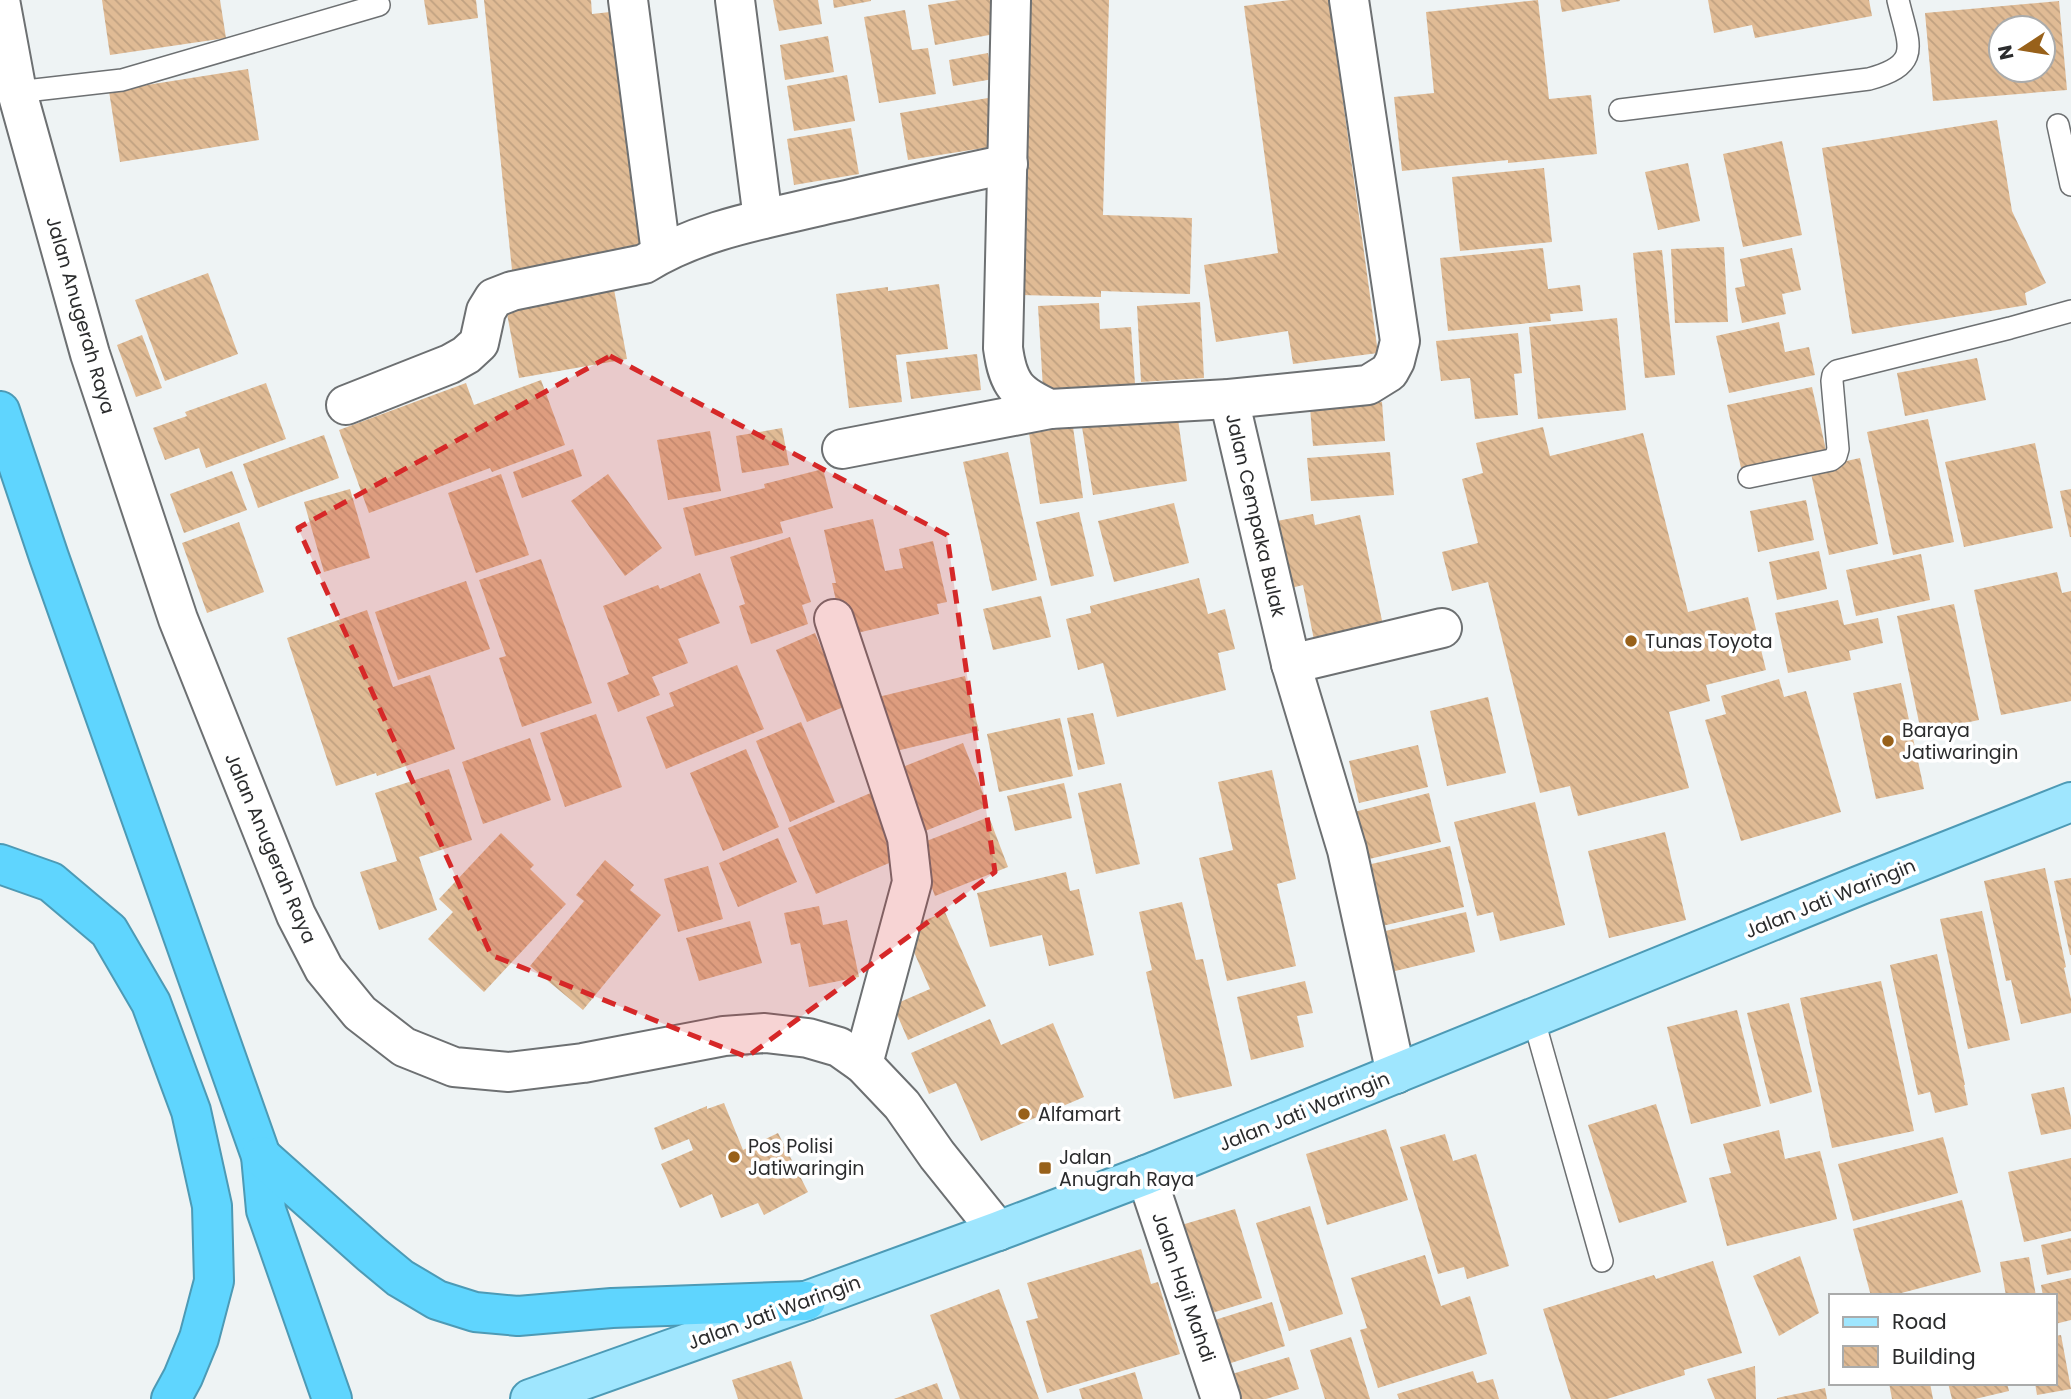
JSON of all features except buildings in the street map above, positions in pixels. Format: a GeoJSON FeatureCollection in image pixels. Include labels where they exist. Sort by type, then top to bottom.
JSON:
{"type":"FeatureCollection","features":[{"type":"Feature","properties":{"kind":"highway"},"geometry":{"type":"LineString","coordinates":[[0,411],[53,570],[261,1156],[266,1210],[332,1399]]}},
{"type":"Feature","properties":{"kind":"highway"},"geometry":{"type":"LineString","coordinates":[[0,864],[51,882],[110,931],[151,1003],[191,1111],[212,1206],[214,1282],[199,1338],[171,1399]]}},
{"type":"Feature","properties":{"kind":"highway"},"geometry":{"type":"LineString","coordinates":[[261,1156],[400,1278],[437,1300],[475,1312],[518,1316],[612,1308],[806,1301]]}},
{"type":"Feature","properties":{"kind":"main road","name":"Jalan Jati Waringin"},"geometry":{"type":"LineString","coordinates":[[530,1399],[999,1231],[1146,1175],[2071,802]]}},
{"type":"Feature","properties":{"kind":"street","name":"Jalan Anugerah Raya"},"geometry":{"type":"LineString","coordinates":[[0,0],[17,92],[90,354],[178,619],[296,915],[324,969],[360,1013],[404,1047],[454,1067],[509,1072],[583,1063],[724,1036],[765,1033],[808,1038],[839,1046],[863,1063],[902,1104],[937,1154],[999,1231]]}},
{"type":"Feature","properties":{"kind":"street"},"geometry":{"type":"LineString","coordinates":[[628,0],[661,253]]}},
{"type":"Feature","properties":{"kind":"street"},"geometry":{"type":"LineString","coordinates":[[735,0],[763,219]]}},
{"type":"Feature","properties":{"kind":"street"},"geometry":{"type":"LineString","coordinates":[[1011,0],[1003,348],[1006,368],[1014,384],[1028,399],[1050,408]]}},
{"type":"Feature","properties":{"kind":"street","name":"Jalan Cempaka Bulak"},"geometry":{"type":"LineString","coordinates":[[1349,0],[1400,341],[1395,361],[1388,372],[1368,385],[1229,399],[1291,664],[1347,850],[1396,1074]]}},
{"type":"Feature","properties":{"kind":"street"},"geometry":{"type":"LineString","coordinates":[[346,405],[450,364],[466,355],[479,343],[486,311],[494,298],[512,290],[644,264],[661,253],[703,236],[763,219],[1008,164]]}},
{"type":"Feature","properties":{"kind":"street"},"geometry":{"type":"LineString","coordinates":[[842,450],[1050,408],[1229,399]]}},
{"type":"Feature","properties":{"kind":"street"},"geometry":{"type":"LineString","coordinates":[[834,619],[907,838],[912,882],[863,1063]]}},
{"type":"Feature","properties":{"kind":"street"},"geometry":{"type":"LineString","coordinates":[[1291,664],[1442,628]]}},
{"type":"Feature","properties":{"kind":"street","name":"Jalan Haji Mahdi"},"geometry":{"type":"LineString","coordinates":[[1146,1175],[1221,1399]]}},
{"type":"Feature","properties":{"kind":"lane"},"geometry":{"type":"LineString","coordinates":[[1620,110],[1869,79],[1882,75],[1905,62],[1910,49],[1899,0]]}},
{"type":"Feature","properties":{"kind":"lane"},"geometry":{"type":"LineString","coordinates":[[17,92],[122,80],[379,5]]}},
{"type":"Feature","properties":{"kind":"lane"},"geometry":{"type":"LineString","coordinates":[[2058,125],[2071,185]]}},
{"type":"Feature","properties":{"kind":"lane"},"geometry":{"type":"LineString","coordinates":[[1749,477],[1831,460],[1836,456],[1838,449],[1832,382],[1837,371],[2071,311]]}},
{"type":"Feature","properties":{"kind":"lane"},"geometry":{"type":"LineString","coordinates":[[1533,1017],[1602,1261]]}},
{"type":"Feature","properties":{"kind":"highlighted area"},"geometry":{"type":"Polygon","coordinates":[[[610,356],[947,535],[995,872],[747,1057],[491,955],[298,528],[610,356]]]}},
{"type":"Feature","properties":{"kind":"place","name":"Tunas Toyota"},"geometry":{"type":"Point","coordinates":[1631,641]}},
{"type":"Feature","properties":{"kind":"place","name":"Baraya Jatiwaringin"},"geometry":{"type":"Point","coordinates":[1888,741]}},
{"type":"Feature","properties":{"kind":"place","name":"Alfamart"},"geometry":{"type":"Point","coordinates":[1024,1114]}},
{"type":"Feature","properties":{"kind":"place","name":"Pos Polisi Jatiwaringin"},"geometry":{"type":"Point","coordinates":[734,1157]}},
{"type":"Feature","properties":{"kind":"place","name":"Jalan Anugrah Raya"},"geometry":{"type":"Point","coordinates":[1045,1168]}}]}
